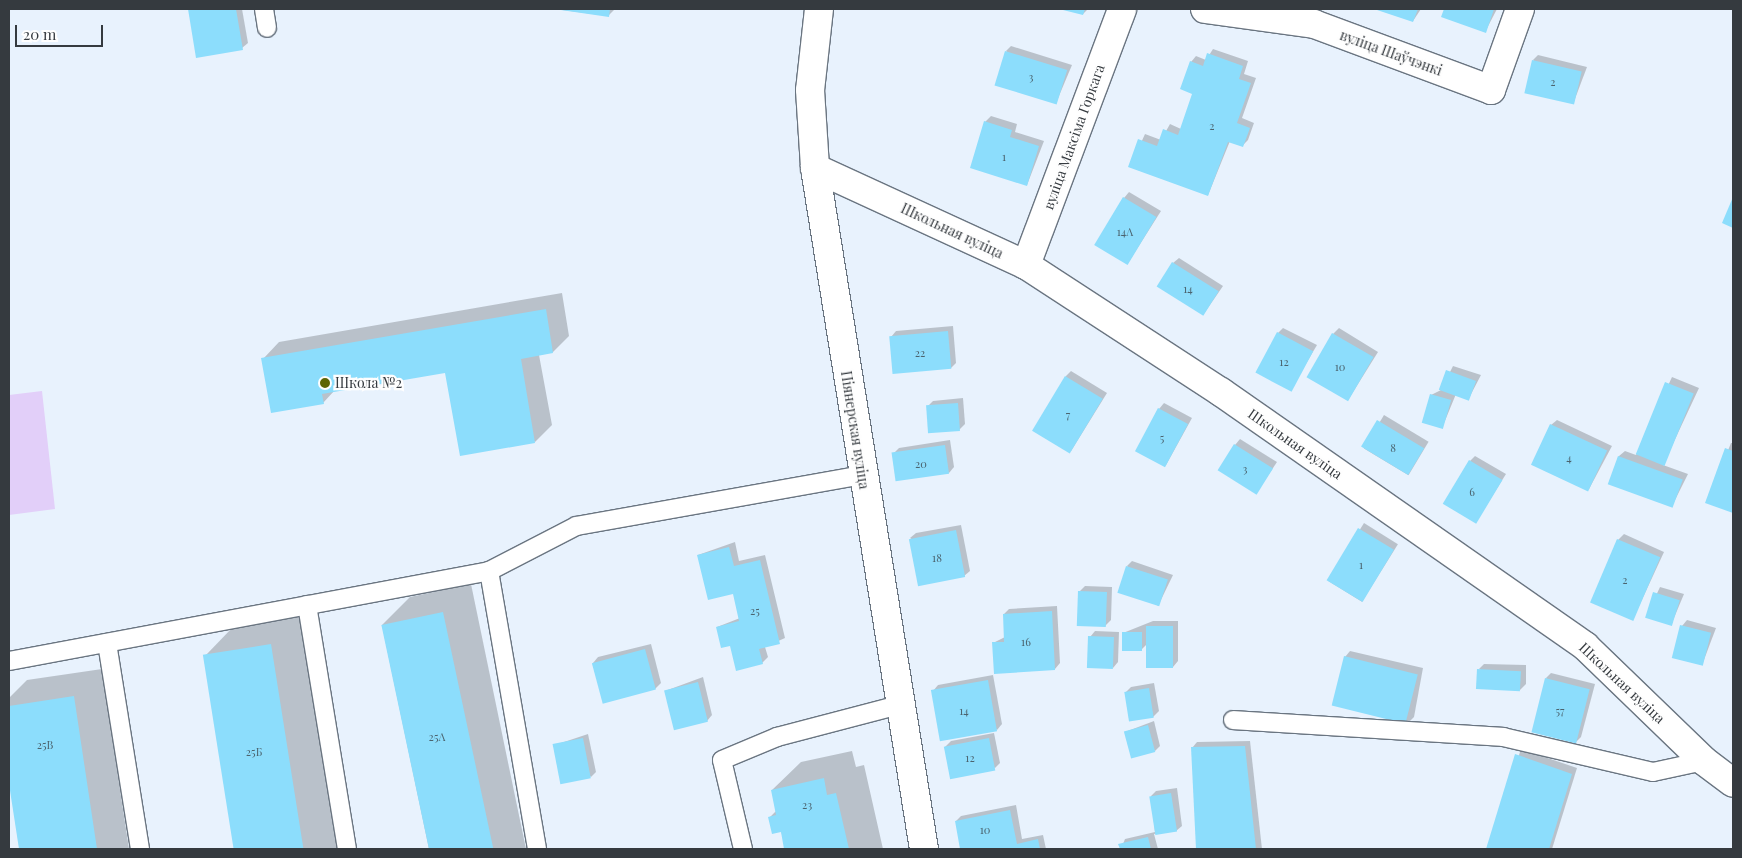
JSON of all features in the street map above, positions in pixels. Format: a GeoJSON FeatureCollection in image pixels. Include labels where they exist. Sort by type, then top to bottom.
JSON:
{"type":"FeatureCollection","features":[{"type":"Feature","properties":{"kind":"street","name":"Піянерская вуліца"},"geometry":{"type":"LineString","coordinates":[[819,9],[810,90],[815,168],[862,475],[924,849]]}},
{"type":"Feature","properties":{"kind":"street","name":"вуліца Максіма Горкага"},"geometry":{"type":"LineString","coordinates":[[1026,265],[1122,9]]}},
{"type":"Feature","properties":{"kind":"street","name":"вуліца Шаўчэнкі"},"geometry":{"type":"LineString","coordinates":[[1205,9],[1314,24],[1491,90],[1520,9]]}},
{"type":"Feature","properties":{"kind":"street","name":"Школьная вуліца"},"geometry":{"type":"LineString","coordinates":[[815,168],[1026,265],[1221,392],[1585,646],[1704,761],[1733,783]]}},
{"type":"Feature","properties":{"kind":"lane"},"geometry":{"type":"LineString","coordinates":[[264,9],[267,28]]}},
{"type":"Feature","properties":{"kind":"lane"},"geometry":{"type":"LineString","coordinates":[[9,661],[489,571],[576,526],[862,475]]}},
{"type":"Feature","properties":{"kind":"lane"},"geometry":{"type":"LineString","coordinates":[[489,571],[537,849]]}},
{"type":"Feature","properties":{"kind":"lane"},"geometry":{"type":"LineString","coordinates":[[307,605],[347,849]]}},
{"type":"Feature","properties":{"kind":"lane"},"geometry":{"type":"LineString","coordinates":[[106,643],[140,849]]}},
{"type":"Feature","properties":{"kind":"lane"},"geometry":{"type":"LineString","coordinates":[[743,849],[722,760],[777,737],[899,705]]}},
{"type":"Feature","properties":{"kind":"lane"},"geometry":{"type":"LineString","coordinates":[[1233,720],[1503,737],[1653,772],[1704,761]]}},
{"type":"Feature","properties":{"kind":"shaded area"},"geometry":{"type":"Polygon","coordinates":[[[42,391],[55,509],[9,515],[9,395],[42,391]]]}},
{"type":"Feature","properties":{"kind":"building"},"geometry":{"type":"Polygon","coordinates":[[[188,9],[236,9],[243,50],[196,58],[188,9]]]}},
{"type":"Feature","properties":{"kind":"building"},"geometry":{"type":"Polygon","coordinates":[[[554,9],[610,9],[609,17],[554,9]]]}},
{"type":"Feature","properties":{"kind":"building"},"geometry":{"type":"Polygon","coordinates":[[[1059,9],[1085,9],[1083,15],[1059,9]]]}},
{"type":"Feature","properties":{"kind":"building"},"geometry":{"type":"Polygon","coordinates":[[[1374,9],[1418,9],[1413,22],[1374,9]]]}},
{"type":"Feature","properties":{"kind":"building"},"geometry":{"type":"Polygon","coordinates":[[[1444,9],[1494,9],[1486,33],[1441,17],[1444,9]]]}},
{"type":"Feature","properties":{"kind":"building"},"geometry":{"type":"Polygon","coordinates":[[[1005,51],[1067,70],[1057,104],[994,85],[1005,51]]]}},
{"type":"Feature","properties":{"kind":"building"},"geometry":{"type":"Polygon","coordinates":[[[1207,53],[1243,66],[1239,79],[1251,83],[1237,123],[1250,128],[1243,147],[1228,142],[1208,196],[1128,167],[1138,139],[1157,146],[1163,129],[1178,135],[1192,94],[1180,89],[1190,61],[1203,66],[1207,53]]]}},
{"type":"Feature","properties":{"kind":"building"},"geometry":{"type":"Polygon","coordinates":[[[1532,60],[1582,71],[1574,105],[1524,93],[1532,60]]]}},
{"type":"Feature","properties":{"kind":"building"},"geometry":{"type":"Polygon","coordinates":[[[984,121],[1012,130],[1010,137],[1039,146],[1027,186],[970,168],[984,121]]]}},
{"type":"Feature","properties":{"kind":"building"},"geometry":{"type":"Polygon","coordinates":[[[1123,197],[1156,217],[1128,265],[1094,245],[1123,197]]]}},
{"type":"Feature","properties":{"kind":"building"},"geometry":{"type":"Polygon","coordinates":[[[1733,197],[1733,228],[1722,223],[1733,197]]]}},
{"type":"Feature","properties":{"kind":"building"},"geometry":{"type":"Polygon","coordinates":[[[1172,262],[1219,291],[1203,316],[1157,287],[1172,262]]]}},
{"type":"Feature","properties":{"kind":"building","name":"Школа №2"},"geometry":{"type":"Polygon","coordinates":[[[546,309],[553,353],[521,359],[535,443],[460,456],[445,373],[322,394],[324,404],[271,413],[261,358],[546,309]]]}},
{"type":"Feature","properties":{"kind":"building"},"geometry":{"type":"Polygon","coordinates":[[[948,331],[951,369],[893,374],[889,336],[948,331]]]}},
{"type":"Feature","properties":{"kind":"building"},"geometry":{"type":"Polygon","coordinates":[[[1277,332],[1313,351],[1292,392],[1255,373],[1277,332]]]}},
{"type":"Feature","properties":{"kind":"building"},"geometry":{"type":"Polygon","coordinates":[[[1332,333],[1374,357],[1348,401],[1306,377],[1332,333]]]}},
{"type":"Feature","properties":{"kind":"building"},"geometry":{"type":"Polygon","coordinates":[[[1446,370],[1476,381],[1469,401],[1439,390],[1446,370]]]}},
{"type":"Feature","properties":{"kind":"building"},"geometry":{"type":"Polygon","coordinates":[[[1065,376],[1103,399],[1070,454],[1032,431],[1065,376]]]}},
{"type":"Feature","properties":{"kind":"building"},"geometry":{"type":"Polygon","coordinates":[[[1665,382],[1694,394],[1665,466],[1636,454],[1665,382]]]}},
{"type":"Feature","properties":{"kind":"building"},"geometry":{"type":"Polygon","coordinates":[[[1430,394],[1451,400],[1443,429],[1422,423],[1430,394]]]}},
{"type":"Feature","properties":{"kind":"building"},"geometry":{"type":"Polygon","coordinates":[[[958,403],[960,431],[928,433],[926,405],[958,403]]]}},
{"type":"Feature","properties":{"kind":"building"},"geometry":{"type":"Polygon","coordinates":[[[1158,408],[1188,424],[1165,467],[1135,451],[1158,408]]]}},
{"type":"Feature","properties":{"kind":"building"},"geometry":{"type":"Polygon","coordinates":[[[1377,420],[1424,448],[1408,475],[1361,447],[1377,420]]]}},
{"type":"Feature","properties":{"kind":"building"},"geometry":{"type":"Polygon","coordinates":[[[1550,424],[1607,451],[1588,491],[1531,465],[1550,424]]]}},
{"type":"Feature","properties":{"kind":"building"},"geometry":{"type":"Polygon","coordinates":[[[1234,444],[1273,468],[1257,495],[1218,470],[1234,444]]]}},
{"type":"Feature","properties":{"kind":"building"},"geometry":{"type":"Polygon","coordinates":[[[945,445],[949,474],[896,481],[892,453],[945,445]]]}},
{"type":"Feature","properties":{"kind":"building"},"geometry":{"type":"Polygon","coordinates":[[[1725,448],[1733,451],[1733,513],[1705,503],[1725,448]]]}},
{"type":"Feature","properties":{"kind":"building"},"geometry":{"type":"Polygon","coordinates":[[[1618,456],[1683,480],[1673,508],[1608,484],[1618,456]]]}},
{"type":"Feature","properties":{"kind":"building"},"geometry":{"type":"Polygon","coordinates":[[[1469,460],[1502,480],[1476,524],[1443,504],[1469,460]]]}},
{"type":"Feature","properties":{"kind":"building"},"geometry":{"type":"Polygon","coordinates":[[[1358,528],[1394,550],[1363,602],[1327,580],[1358,528]]]}},
{"type":"Feature","properties":{"kind":"building"},"geometry":{"type":"Polygon","coordinates":[[[956,530],[965,577],[918,586],[909,539],[956,530]]]}},
{"type":"Feature","properties":{"kind":"building"},"geometry":{"type":"Polygon","coordinates":[[[1617,539],[1660,557],[1633,621],[1590,603],[1617,539]]]}},
{"type":"Feature","properties":{"kind":"building"},"geometry":{"type":"Polygon","coordinates":[[[729,547],[734,566],[760,560],[780,644],[759,649],[763,664],[736,671],[730,646],[721,648],[716,627],[739,621],[733,594],[708,600],[697,555],[729,547]]]}},
{"type":"Feature","properties":{"kind":"building"},"geometry":{"type":"Polygon","coordinates":[[[1126,566],[1168,580],[1159,606],[1117,593],[1126,566]]]}},
{"type":"Feature","properties":{"kind":"building"},"geometry":{"type":"Polygon","coordinates":[[[1078,591],[1107,592],[1106,627],[1077,626],[1078,591]]]}},
{"type":"Feature","properties":{"kind":"building"},"geometry":{"type":"Polygon","coordinates":[[[1653,592],[1680,600],[1672,626],[1645,618],[1653,592]]]}},
{"type":"Feature","properties":{"kind":"building"},"geometry":{"type":"Polygon","coordinates":[[[1052,611],[1055,670],[994,674],[992,642],[1004,642],[1003,614],[1052,611]]]}},
{"type":"Feature","properties":{"kind":"building"},"geometry":{"type":"Polygon","coordinates":[[[443,612],[493,849],[429,849],[381,625],[443,612]]]}},
{"type":"Feature","properties":{"kind":"building"},"geometry":{"type":"Polygon","coordinates":[[[1680,625],[1711,633],[1703,666],[1672,658],[1680,625]]]}},
{"type":"Feature","properties":{"kind":"building"},"geometry":{"type":"Polygon","coordinates":[[[1146,626],[1173,626],[1173,668],[1146,668],[1146,626]]]}},
{"type":"Feature","properties":{"kind":"building"},"geometry":{"type":"Polygon","coordinates":[[[1122,632],[1142,632],[1142,651],[1122,651],[1122,632]]]}},
{"type":"Feature","properties":{"kind":"building"},"geometry":{"type":"Polygon","coordinates":[[[1088,636],[1114,637],[1113,669],[1087,668],[1088,636]]]}},
{"type":"Feature","properties":{"kind":"building"},"geometry":{"type":"Polygon","coordinates":[[[271,644],[303,849],[234,849],[203,655],[271,644]]]}},
{"type":"Feature","properties":{"kind":"building"},"geometry":{"type":"Polygon","coordinates":[[[645,649],[656,690],[603,704],[592,663],[645,649]]]}},
{"type":"Feature","properties":{"kind":"building"},"geometry":{"type":"Polygon","coordinates":[[[1344,656],[1418,674],[1405,724],[1332,705],[1344,656]]]}},
{"type":"Feature","properties":{"kind":"building"},"geometry":{"type":"Polygon","coordinates":[[[1477,669],[1521,671],[1520,691],[1476,689],[1477,669]]]}},
{"type":"Feature","properties":{"kind":"building"},"geometry":{"type":"Polygon","coordinates":[[[1545,678],[1590,689],[1576,743],[1531,732],[1545,678]]]}},
{"type":"Feature","properties":{"kind":"building"},"geometry":{"type":"Polygon","coordinates":[[[988,680],[997,731],[940,741],[931,690],[988,680]]]}},
{"type":"Feature","properties":{"kind":"building"},"geometry":{"type":"Polygon","coordinates":[[[698,682],[708,722],[674,730],[664,690],[698,682]]]}},
{"type":"Feature","properties":{"kind":"building"},"geometry":{"type":"Polygon","coordinates":[[[1149,688],[1154,718],[1129,722],[1124,692],[1149,688]]]}},
{"type":"Feature","properties":{"kind":"building"},"geometry":{"type":"Polygon","coordinates":[[[74,696],[97,849],[19,849],[9,784],[9,706],[74,696]]]}},
{"type":"Feature","properties":{"kind":"building"},"geometry":{"type":"Polygon","coordinates":[[[1148,725],[1155,752],[1131,759],[1124,731],[1148,725]]]}},
{"type":"Feature","properties":{"kind":"building"},"geometry":{"type":"Polygon","coordinates":[[[583,738],[591,778],[560,784],[553,744],[583,738]]]}},
{"type":"Feature","properties":{"kind":"building"},"geometry":{"type":"Polygon","coordinates":[[[989,738],[995,770],[950,779],[944,747],[989,738]]]}},
{"type":"Feature","properties":{"kind":"building"},"geometry":{"type":"Polygon","coordinates":[[[1245,746],[1256,849],[1196,849],[1191,747],[1245,746]]]}},
{"type":"Feature","properties":{"kind":"building"},"geometry":{"type":"Polygon","coordinates":[[[1515,754],[1572,774],[1549,849],[1486,849],[1515,754]]]}},
{"type":"Feature","properties":{"kind":"building"},"geometry":{"type":"Polygon","coordinates":[[[824,778],[827,795],[836,793],[849,849],[784,849],[781,832],[772,834],[768,817],[776,815],[771,790],[824,778]]]}},
{"type":"Feature","properties":{"kind":"building"},"geometry":{"type":"Polygon","coordinates":[[[1171,793],[1177,832],[1155,835],[1149,796],[1171,793]]]}},
{"type":"Feature","properties":{"kind":"building"},"geometry":{"type":"Polygon","coordinates":[[[1010,810],[1017,844],[1038,839],[1040,849],[960,849],[955,821],[1010,810]]]}},
{"type":"Feature","properties":{"kind":"building"},"geometry":{"type":"Polygon","coordinates":[[[1148,837],[1151,849],[1120,849],[1118,844],[1148,837]]]}},
{"type":"Feature","properties":{"kind":"place","name":"Школа №2"},"geometry":{"type":"Point","coordinates":[325,383]}}]}
